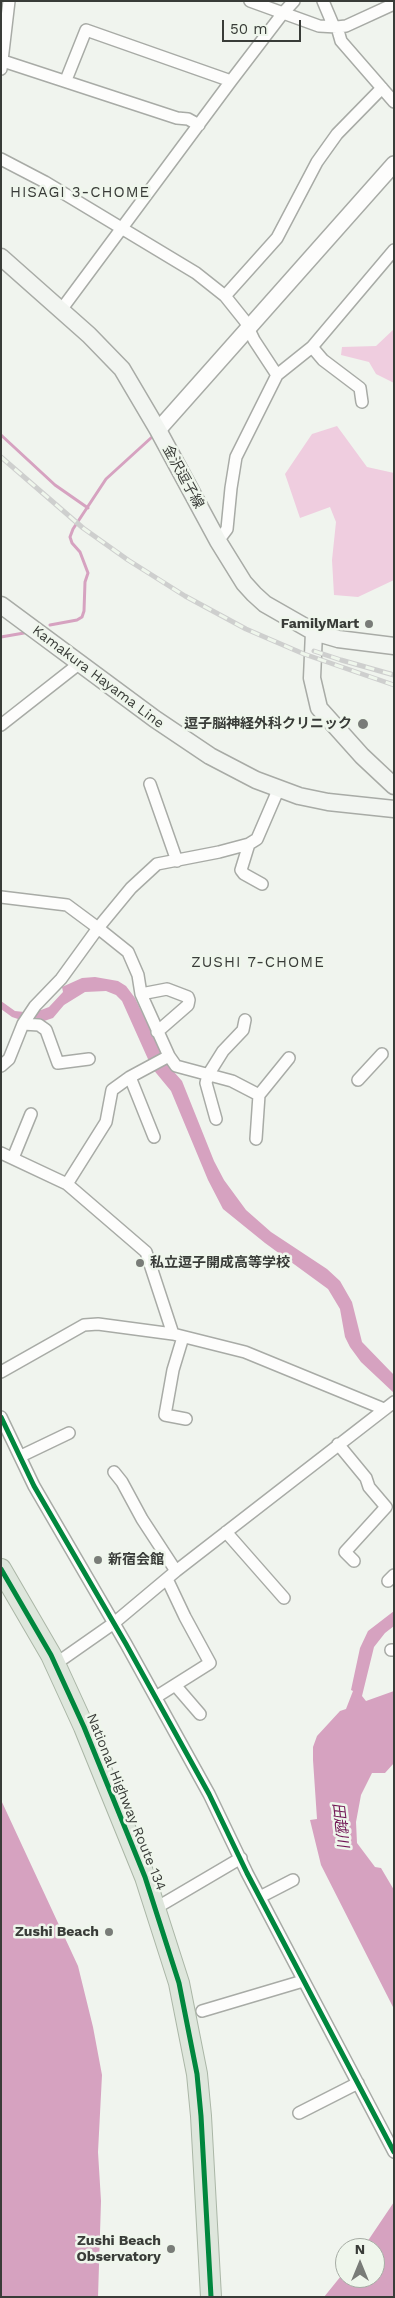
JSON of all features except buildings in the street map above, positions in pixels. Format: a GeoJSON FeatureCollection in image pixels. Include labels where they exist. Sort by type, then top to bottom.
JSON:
{"type":"FeatureCollection","features":[{"type":"Feature","properties":{"kind":"highway","name":"National Highway Route 134"},"geometry":{"type":"LineString","coordinates":[[1,1568],[34,1624],[68,1691],[156,1908],[179,1983],[197,2074],[211,2297]]}},
{"type":"Feature","properties":{"kind":"main road","name":"金沢逗子線"},"geometry":{"type":"LineString","coordinates":[[1,257],[62,310],[119,365],[158,430],[218,540],[244,583],[254,594],[265,604],[314,632],[346,640],[394,646]]}},
{"type":"Feature","properties":{"kind":"main road","name":"Kamakura Hayama Line"},"geometry":{"type":"LineString","coordinates":[[1,606],[192,745],[256,780],[300,796],[328,802],[394,809]]}},
{"type":"Feature","properties":{"kind":"main road"},"geometry":{"type":"LineString","coordinates":[[314,632],[312,678],[319,708],[362,756],[394,786]]}},
{"type":"Feature","properties":{"kind":"street"},"geometry":{"type":"LineString","coordinates":[[9,1],[2,65],[66,80],[199,125]]}},
{"type":"Feature","properties":{"kind":"street"},"geometry":{"type":"LineString","coordinates":[[250,1],[319,26],[335,27],[346,26],[394,4]]}},
{"type":"Feature","properties":{"kind":"street"},"geometry":{"type":"LineString","coordinates":[[62,310],[231,81],[294,1]]}},
{"type":"Feature","properties":{"kind":"street"},"geometry":{"type":"LineString","coordinates":[[322,1],[340,41],[394,102]]}},
{"type":"Feature","properties":{"kind":"street"},"geometry":{"type":"LineString","coordinates":[[66,80],[86,30],[231,81]]}},
{"type":"Feature","properties":{"kind":"street"},"geometry":{"type":"LineString","coordinates":[[225,296],[278,238],[317,162],[338,134],[382,88]]}},
{"type":"Feature","properties":{"kind":"street"},"geometry":{"type":"LineString","coordinates":[[1,159],[190,269],[225,296],[245,321],[254,340],[278,375]]}},
{"type":"Feature","properties":{"kind":"street"},"geometry":{"type":"LineString","coordinates":[[158,430],[394,164]]}},
{"type":"Feature","properties":{"kind":"street"},"geometry":{"type":"LineString","coordinates":[[218,540],[228,529],[231,488],[236,457],[278,375],[312,347],[394,250]]}},
{"type":"Feature","properties":{"kind":"street"},"geometry":{"type":"LineString","coordinates":[[312,347],[323,360],[360,388],[362,402]]}},
{"type":"Feature","properties":{"kind":"street"},"geometry":{"type":"LineString","coordinates":[[1,725],[80,664]]}},
{"type":"Feature","properties":{"kind":"street"},"geometry":{"type":"LineString","coordinates":[[150,784],[177,860]]}},
{"type":"Feature","properties":{"kind":"street"},"geometry":{"type":"LineString","coordinates":[[1,1066],[9,1059],[24,1022],[61,979],[98,928],[143,876],[157,864],[249,844],[258,839],[279,788]]}},
{"type":"Feature","properties":{"kind":"street"},"geometry":{"type":"LineString","coordinates":[[249,844],[241,870],[244,874],[262,884]]}},
{"type":"Feature","properties":{"kind":"street"},"geometry":{"type":"LineString","coordinates":[[1,898],[66,905],[98,928],[128,952],[138,975],[141,994],[167,1057],[176,1066],[232,1081],[259,1095]]}},
{"type":"Feature","properties":{"kind":"street"},"geometry":{"type":"LineString","coordinates":[[141,994],[167,988],[188,997],[190,1000],[188,1005],[157,1032]]}},
{"type":"Feature","properties":{"kind":"street"},"geometry":{"type":"LineString","coordinates":[[216,1119],[206,1083],[208,1076],[223,1051],[243,1030],[245,1020]]}},
{"type":"Feature","properties":{"kind":"street"},"geometry":{"type":"LineString","coordinates":[[24,1022],[39,1025],[46,1030],[58,1063],[89,1059]]}},
{"type":"Feature","properties":{"kind":"street"},"geometry":{"type":"LineString","coordinates":[[358,1080],[382,1054]]}},
{"type":"Feature","properties":{"kind":"street"},"geometry":{"type":"LineString","coordinates":[[67,1184],[106,1122],[112,1090],[130,1077],[167,1057]]}},
{"type":"Feature","properties":{"kind":"street"},"geometry":{"type":"LineString","coordinates":[[256,1139],[259,1095],[290,1058]]}},
{"type":"Feature","properties":{"kind":"street"},"geometry":{"type":"LineString","coordinates":[[130,1077],[154,1137]]}},
{"type":"Feature","properties":{"kind":"street"},"geometry":{"type":"LineString","coordinates":[[12,1158],[31,1114]]}},
{"type":"Feature","properties":{"kind":"street"},"geometry":{"type":"LineString","coordinates":[[1,1153],[67,1184],[146,1252],[178,1336],[165,1415],[186,1419]]}},
{"type":"Feature","properties":{"kind":"street"},"geometry":{"type":"LineString","coordinates":[[1,1372],[84,1325],[98,1324],[178,1336],[245,1352],[361,1401],[389,1406]]}},
{"type":"Feature","properties":{"kind":"street"},"geometry":{"type":"LineString","coordinates":[[64,1658],[114,1623],[171,1575],[389,1406]]}},
{"type":"Feature","properties":{"kind":"street"},"geometry":{"type":"LineString","coordinates":[[1,1417],[34,1486],[156,1697],[394,2152]]}},
{"type":"Feature","properties":{"kind":"street"},"geometry":{"type":"LineString","coordinates":[[21,1456],[68,1433]]}},
{"type":"Feature","properties":{"kind":"street"},"geometry":{"type":"LineString","coordinates":[[338,1444],[366,1478],[369,1487],[390,1511],[344,1552],[354,1561]]}},
{"type":"Feature","properties":{"kind":"street"},"geometry":{"type":"LineString","coordinates":[[114,1472],[122,1482],[171,1575],[185,1617],[210,1663],[156,1697]]}},
{"type":"Feature","properties":{"kind":"street"},"geometry":{"type":"LineString","coordinates":[[226,1532],[284,1598]]}},
{"type":"Feature","properties":{"kind":"street"},"geometry":{"type":"LineString","coordinates":[[175,1685],[200,1714]]}},
{"type":"Feature","properties":{"kind":"street"},"geometry":{"type":"LineString","coordinates":[[156,1908],[241,1858]]}},
{"type":"Feature","properties":{"kind":"street"},"geometry":{"type":"LineString","coordinates":[[260,1897],[293,1880]]}},
{"type":"Feature","properties":{"kind":"street"},"geometry":{"type":"LineString","coordinates":[[202,2011],[303,1981]]}},
{"type":"Feature","properties":{"kind":"street"},"geometry":{"type":"LineString","coordinates":[[300,2113],[358,2083]]}},
{"type":"Feature","properties":{"kind":"shaded area"},"geometry":{"type":"Polygon","coordinates":[[[394,329],[394,383],[376,374],[369,362],[341,355],[342,347],[376,346],[394,329]]]}},
{"type":"Feature","properties":{"kind":"shaded area"},"geometry":{"type":"Polygon","coordinates":[[[337,426],[367,467],[394,473],[394,580],[358,597],[334,595],[332,560],[336,522],[330,507],[300,518],[285,474],[312,434],[337,426]]]}},
{"type":"Feature","properties":{"kind":"water"},"geometry":{"type":"Polygon","coordinates":[[[95,977],[118,981],[126,986],[135,998],[167,1064],[182,1081],[214,1161],[224,1180],[246,1210],[271,1232],[327,1269],[340,1281],[352,1302],[362,1342],[394,1375],[394,1393],[361,1362],[350,1347],[345,1337],[340,1309],[328,1289],[265,1243],[223,1209],[208,1180],[171,1091],[152,1068],[122,1001],[116,995],[106,991],[85,992],[64,1005],[53,1018],[44,1021],[18,1019],[1,1009],[1,1001],[15,1011],[41,1010],[49,1007],[63,992],[62,987],[82,978],[95,977]]]}},
{"type":"Feature","properties":{"kind":"water","name":"田越川"},"geometry":{"type":"Polygon","coordinates":[[[394,1611],[394,1626],[385,1633],[374,1647],[362,1696],[366,1701],[394,1691],[394,1763],[385,1773],[372,1773],[361,1795],[356,1822],[357,1843],[375,1867],[381,1868],[394,1890],[394,2009],[321,1865],[310,1820],[317,1819],[313,1747],[317,1736],[340,1711],[346,1709],[353,1691],[351,1690],[360,1648],[368,1631],[394,1611]]]}},
{"type":"Feature","properties":{"kind":"water"},"geometry":{"type":"Polygon","coordinates":[[[1,1800],[78,1966],[93,2027],[102,2075],[98,2152],[101,2201],[98,2297],[1,2297],[1,1800]]]}},
{"type":"Feature","properties":{"kind":"water"},"geometry":{"type":"Polygon","coordinates":[[[394,2202],[394,2297],[324,2297],[335,2283],[335,2288],[385,2288],[385,2238],[370,2238],[394,2202]]]}},
{"type":"Feature","properties":{"kind":"waterway"},"geometry":{"type":"LineString","coordinates":[[1,435],[55,485],[88,508]]}},
{"type":"Feature","properties":{"kind":"waterway"},"geometry":{"type":"LineString","coordinates":[[50,625],[77,620],[82,617],[84,611],[85,582],[88,573],[80,552],[72,543],[70,537],[73,529],[106,479],[152,437]]}},
{"type":"Feature","properties":{"kind":"waterway"},"geometry":{"type":"LineString","coordinates":[[1,637],[24,633]]}},
{"type":"Feature","properties":{"kind":"railway"},"geometry":{"type":"LineString","coordinates":[[1,457],[83,528],[128,560],[185,596],[246,629],[304,654],[394,685]]}},
{"type":"Feature","properties":{"kind":"railway"},"geometry":{"type":"LineString","coordinates":[[314,651],[394,675]]}},
{"type":"Feature","properties":{"kind":"cycle path"},"geometry":{"type":"LineString","coordinates":[[1,1417],[34,1486],[126,1644],[209,1794],[247,1873],[394,2152]]}},
{"type":"Feature","properties":{"kind":"cycle path"},"geometry":{"type":"LineString","coordinates":[[1,1569],[51,1655],[84,1727],[145,1877],[179,1983],[197,2074],[211,2297]]}},
{"type":"Feature","properties":{"kind":"place","name":"FamilyMart"},"geometry":{"type":"Point","coordinates":[369,624]}},
{"type":"Feature","properties":{"kind":"place","name":"逗子脳神経外科クリニック"},"geometry":{"type":"Point","coordinates":[363,724]}},
{"type":"Feature","properties":{"kind":"place","name":"私立逗子開成高等学校"},"geometry":{"type":"Point","coordinates":[140,1263]}},
{"type":"Feature","properties":{"kind":"place","name":"新宿会館"},"geometry":{"type":"Point","coordinates":[98,1560]}},
{"type":"Feature","properties":{"kind":"place","name":"Zushi Beach"},"geometry":{"type":"Point","coordinates":[109,1932]}},
{"type":"Feature","properties":{"kind":"place","name":"Zushi Beach Observatory"},"geometry":{"type":"Point","coordinates":[171,2249]}},
{"type":"Feature","properties":{"kind":"district","name":"HISAGI 3-CHOME"},"geometry":{"type":"Point","coordinates":[80,193]}},
{"type":"Feature","properties":{"kind":"district","name":"ZUSHI 7-CHOME"},"geometry":{"type":"Point","coordinates":[258,963]}}]}
